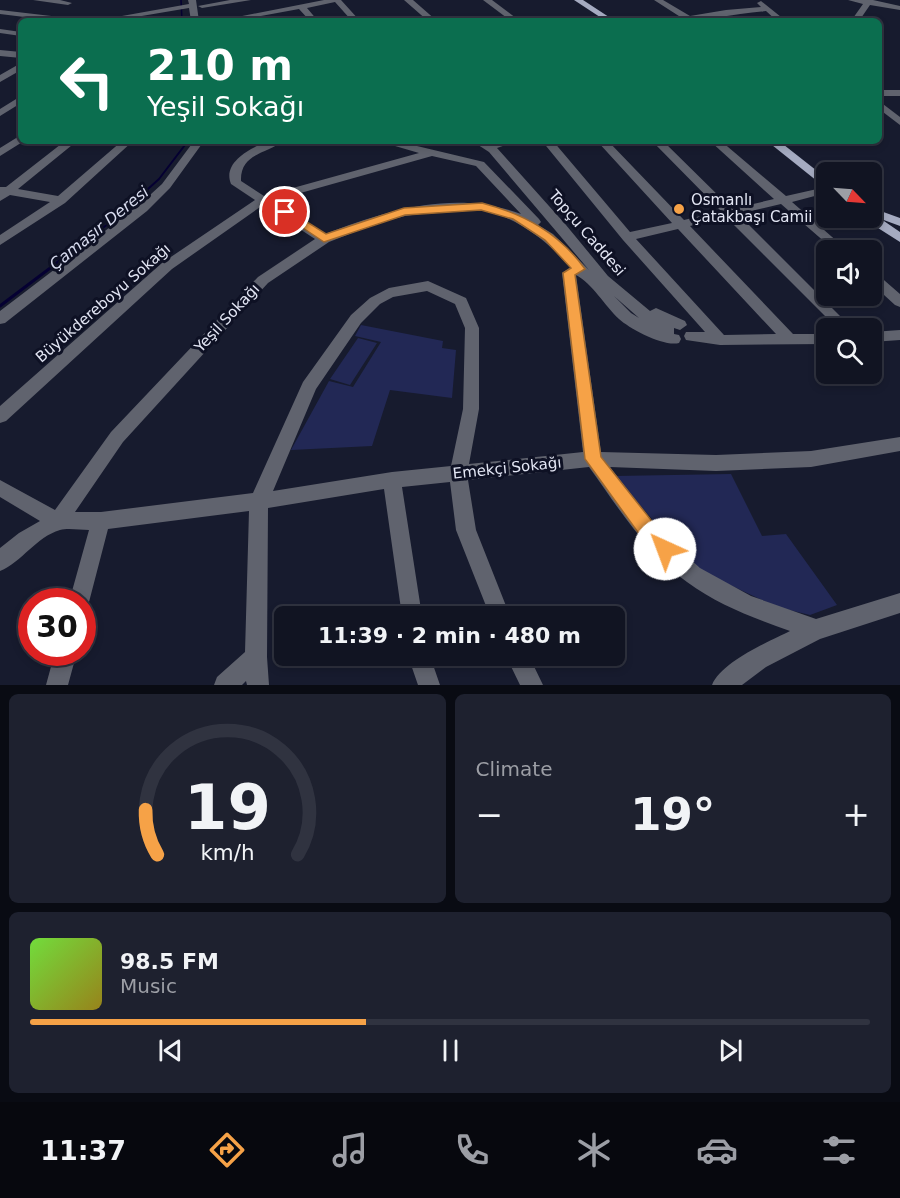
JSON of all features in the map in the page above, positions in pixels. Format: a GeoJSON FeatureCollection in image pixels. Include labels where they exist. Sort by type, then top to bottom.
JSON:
{"type":"FeatureCollection","features":[{"type":"Feature","properties":{"kind":"main road"},"geometry":{"type":"LineString","coordinates":[[569,0],[597,18]]}},
{"type":"Feature","properties":{"kind":"main road"},"geometry":{"type":"LineString","coordinates":[[578,0],[606,18]]}},
{"type":"Feature","properties":{"kind":"main road"},"geometry":{"type":"LineString","coordinates":[[776,144],[816,175]]}},
{"type":"Feature","properties":{"kind":"main road"},"geometry":{"type":"LineString","coordinates":[[784,144],[816,168]]}},
{"type":"Feature","properties":{"kind":"main road"},"geometry":{"type":"LineString","coordinates":[[882,217],[900,222]]}},
{"type":"Feature","properties":{"kind":"main road"},"geometry":{"type":"LineString","coordinates":[[882,226],[900,238]]}},
{"type":"Feature","properties":{"kind":"street"},"geometry":{"type":"LineString","coordinates":[[37,0],[67,2],[74,10],[76,18]]}},
{"type":"Feature","properties":{"kind":"street"},"geometry":{"type":"LineString","coordinates":[[114,18],[173,8],[248,0]]}},
{"type":"Feature","properties":{"kind":"street"},"geometry":{"type":"LineString","coordinates":[[243,18],[337,0],[353,18]]}},
{"type":"Feature","properties":{"kind":"street"},"geometry":{"type":"LineString","coordinates":[[408,0],[429,18]]}},
{"type":"Feature","properties":{"kind":"street"},"geometry":{"type":"LineString","coordinates":[[487,0],[512,18]]}},
{"type":"Feature","properties":{"kind":"street"},"geometry":{"type":"LineString","coordinates":[[658,0],[688,18]]}},
{"type":"Feature","properties":{"kind":"street"},"geometry":{"type":"LineString","coordinates":[[758,0],[778,18]]}},
{"type":"Feature","properties":{"kind":"street"},"geometry":{"type":"LineString","coordinates":[[852,0],[869,1],[900,8]]}},
{"type":"Feature","properties":{"kind":"street"},"geometry":{"type":"LineString","coordinates":[[857,18],[869,1]]}},
{"type":"Feature","properties":{"kind":"street"},"geometry":{"type":"LineString","coordinates":[[301,6],[311,18]]}},
{"type":"Feature","properties":{"kind":"street"},"geometry":{"type":"LineString","coordinates":[[700,18],[726,12],[768,9]]}},
{"type":"Feature","properties":{"kind":"street"},"geometry":{"type":"LineString","coordinates":[[0,12],[51,18]]}},
{"type":"Feature","properties":{"kind":"street"},"geometry":{"type":"LineString","coordinates":[[267,13],[271,18]]}},
{"type":"Feature","properties":{"kind":"street"},"geometry":{"type":"LineString","coordinates":[[0,31],[18,34]]}},
{"type":"Feature","properties":{"kind":"street"},"geometry":{"type":"LineString","coordinates":[[0,52],[18,55]]}},
{"type":"Feature","properties":{"kind":"street"},"geometry":{"type":"LineString","coordinates":[[1,78],[18,68]]}},
{"type":"Feature","properties":{"kind":"street"},"geometry":{"type":"LineString","coordinates":[[1,78],[18,79]]}},
{"type":"Feature","properties":{"kind":"street"},"geometry":{"type":"LineString","coordinates":[[882,93],[900,93]]}},
{"type":"Feature","properties":{"kind":"street"},"geometry":{"type":"LineString","coordinates":[[0,113],[18,101]]}},
{"type":"Feature","properties":{"kind":"street"},"geometry":{"type":"LineString","coordinates":[[882,107],[900,122]]}},
{"type":"Feature","properties":{"kind":"street"},"geometry":{"type":"LineString","coordinates":[[0,153],[18,140]]}},
{"type":"Feature","properties":{"kind":"street"},"geometry":{"type":"LineString","coordinates":[[3,192],[68,144]]}},
{"type":"Feature","properties":{"kind":"street"},"geometry":{"type":"LineString","coordinates":[[0,241],[61,200],[125,144]]}},
{"type":"Feature","properties":{"kind":"street"},"geometry":{"type":"LineString","coordinates":[[0,319],[143,208],[166,186],[197,144]]}},
{"type":"Feature","properties":{"kind":"street"},"geometry":{"type":"LineString","coordinates":[[270,144],[254,150],[239,163],[234,172],[235,182],[265,199],[324,239]]}},
{"type":"Feature","properties":{"kind":"street"},"geometry":{"type":"LineString","coordinates":[[396,144],[480,164],[549,237]]}},
{"type":"Feature","properties":{"kind":"street","name":"Topçu Caddesi"},"geometry":{"type":"LineString","coordinates":[[492,144],[603,279],[645,315],[678,333]]}},
{"type":"Feature","properties":{"kind":"street"},"geometry":{"type":"LineString","coordinates":[[550,144],[627,237],[720,340]]}},
{"type":"Feature","properties":{"kind":"street"},"geometry":{"type":"LineString","coordinates":[[605,144],[791,341]]}},
{"type":"Feature","properties":{"kind":"street"},"geometry":{"type":"LineString","coordinates":[[660,144],[835,318]]}},
{"type":"Feature","properties":{"kind":"street"},"geometry":{"type":"LineString","coordinates":[[718,144],[829,240]]}},
{"type":"Feature","properties":{"kind":"street","name":"Büyükdereboyu Sokağı"},"geometry":{"type":"LineString","coordinates":[[0,416],[167,266],[265,199],[434,152]]}},
{"type":"Feature","properties":{"kind":"street"},"geometry":{"type":"LineString","coordinates":[[3,192],[61,200]]}},
{"type":"Feature","properties":{"kind":"street"},"geometry":{"type":"LineString","coordinates":[[627,237],[816,192]]}},
{"type":"Feature","properties":{"kind":"street","name":"Yeşil Sokağı"},"geometry":{"type":"LineString","coordinates":[[0,561],[27,539],[58,521],[117,437],[263,280],[324,239],[404,212],[463,206],[500,210],[517,217],[549,237],[626,317],[660,336],[678,333]]}},
{"type":"Feature","properties":{"kind":"street"},"geometry":{"type":"LineString","coordinates":[[579,269],[569,273],[593,459],[651,536],[693,575],[746,605],[816,630]]}},
{"type":"Feature","properties":{"kind":"street"},"geometry":{"type":"LineString","coordinates":[[258,685],[256,657],[259,501],[309,386],[356,319],[375,301],[389,293],[428,286],[461,301],[472,328],[471,409],[458,474],[466,530],[496,606]]}},
{"type":"Feature","properties":{"kind":"street"},"geometry":{"type":"LineString","coordinates":[[882,286],[900,302]]}},
{"type":"Feature","properties":{"kind":"street"},"geometry":{"type":"LineString","coordinates":[[678,333],[720,340],[816,340]]}},
{"type":"Feature","properties":{"kind":"street"},"geometry":{"type":"LineString","coordinates":[[882,337],[900,336]]}},
{"type":"Feature","properties":{"kind":"street","name":"Emekçi Sokağı"},"geometry":{"type":"LineString","coordinates":[[58,521],[101,521],[259,501],[392,480],[593,459],[716,463],[799,460],[900,444]]}},
{"type":"Feature","properties":{"kind":"street"},"geometry":{"type":"LineString","coordinates":[[392,480],[411,606]]}},
{"type":"Feature","properties":{"kind":"street"},"geometry":{"type":"LineString","coordinates":[[0,488],[58,521]]}},
{"type":"Feature","properties":{"kind":"street"},"geometry":{"type":"LineString","coordinates":[[84,588],[101,521]]}},
{"type":"Feature","properties":{"kind":"street"},"geometry":{"type":"LineString","coordinates":[[723,685],[758,659],[816,630],[900,603]]}},
{"type":"Feature","properties":{"kind":"street"},"geometry":{"type":"LineString","coordinates":[[225,685],[256,657]]}},
{"type":"Feature","properties":{"kind":"street"},"geometry":{"type":"LineString","coordinates":[[54,682],[60,666]]}},
{"type":"Feature","properties":{"kind":"street"},"geometry":{"type":"LineString","coordinates":[[422,666],[429,685]]}},
{"type":"Feature","properties":{"kind":"street"},"geometry":{"type":"LineString","coordinates":[[522,666],[532,685]]}},
{"type":"Feature","properties":{"kind":"shaded area"},"geometry":{"type":"Polygon","coordinates":[[[361,325],[443,341],[442,348],[456,350],[452,398],[390,390],[372,446],[291,450],[329,381],[353,387],[381,342],[355,336],[361,325]]]}},
{"type":"Feature","properties":{"kind":"shaded area"},"geometry":{"type":"Polygon","coordinates":[[[358,338],[377,343],[350,385],[330,379],[358,338]]]}},
{"type":"Feature","properties":{"kind":"shaded area"},"geometry":{"type":"Polygon","coordinates":[[[731,474],[762,536],[786,534],[837,605],[810,615],[777,607],[694,568],[615,476],[731,474]]]}},
{"type":"Feature","properties":{"kind":"waterway","name":"Çamaşır Deresi"},"geometry":{"type":"LineString","coordinates":[[181,0],[182,18]]}},
{"type":"Feature","properties":{"kind":"waterway","name":"Çamaşır Deresi"},"geometry":{"type":"LineString","coordinates":[[72,251],[116,218],[159,179],[186,144]]}},
{"type":"Feature","properties":{"kind":"waterway","name":"Çamaşır Deresi"},"geometry":{"type":"LineString","coordinates":[[0,306],[74,250]]}},
{"type":"Feature","properties":{"kind":"place","name":"Osmanlı Çatakbaşı Camii"},"geometry":{"type":"Point","coordinates":[679,209]}},
{"type":"Feature","properties":{"kind":"route"},"geometry":{"type":"LineString","coordinates":[[285,212],[324,239],[371,221],[404,212],[441,207],[482,206],[517,217],[549,237],[579,269],[569,273],[593,459],[651,536],[665,549]]}}]}
